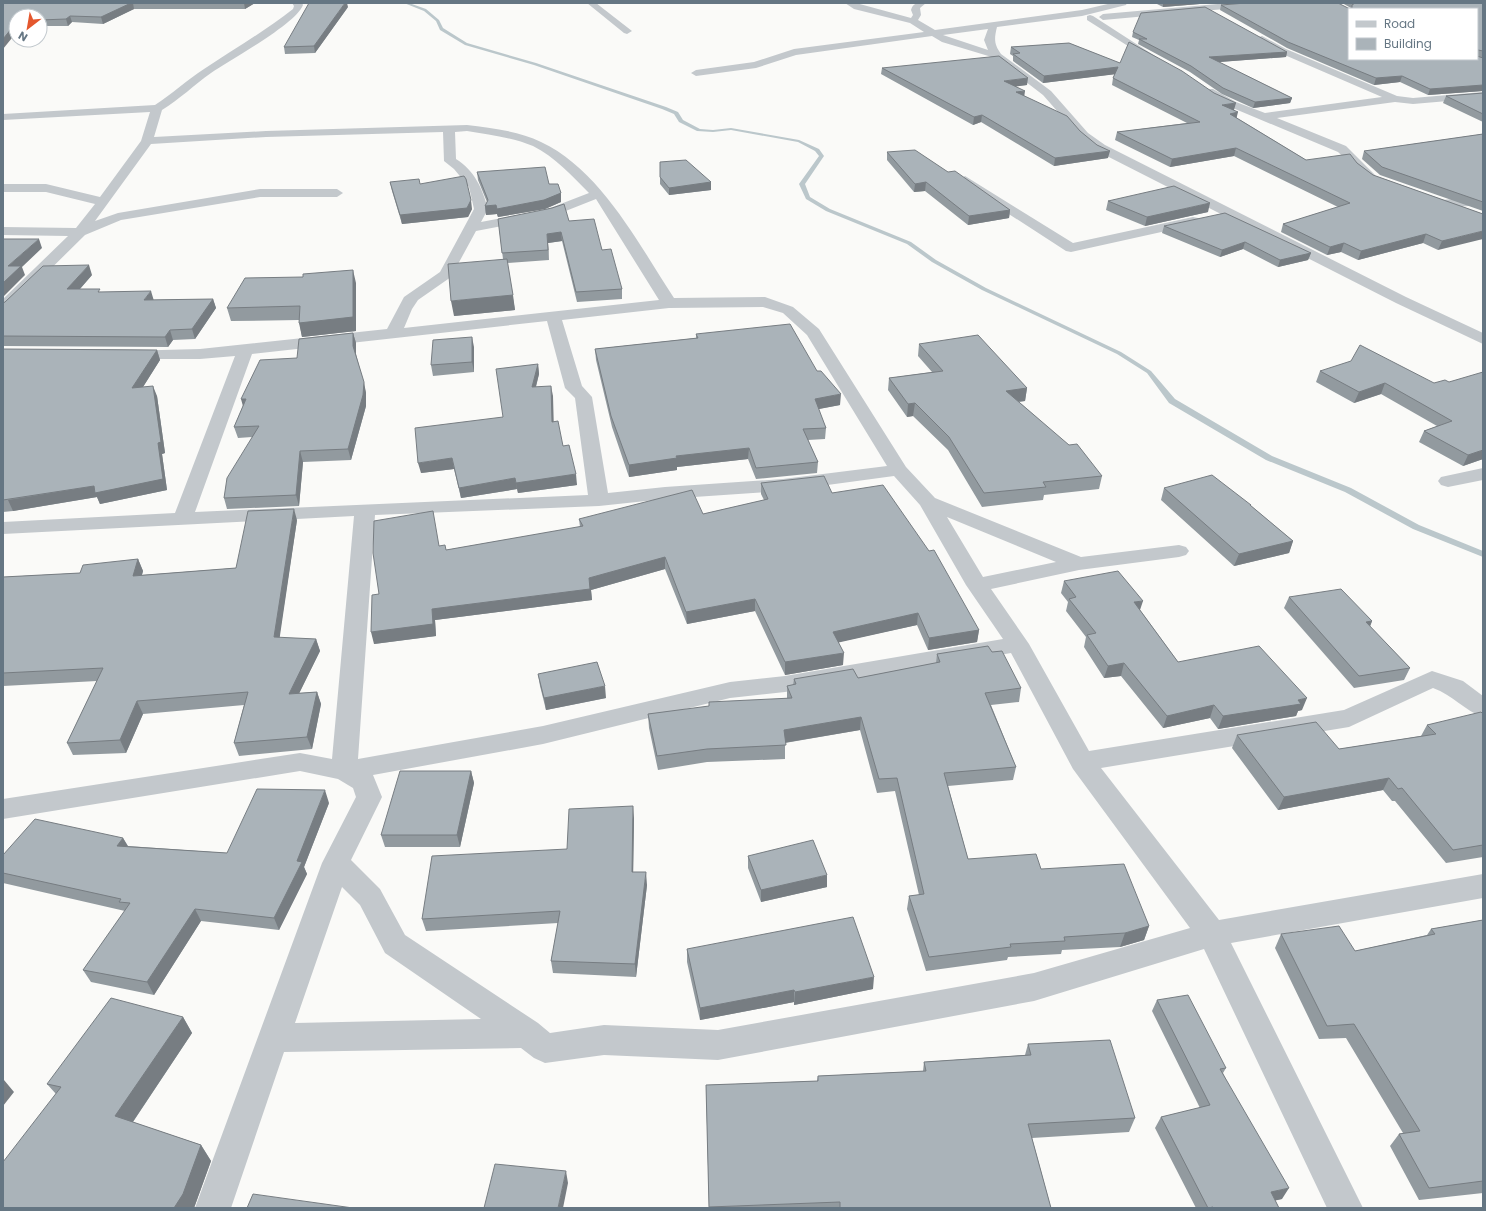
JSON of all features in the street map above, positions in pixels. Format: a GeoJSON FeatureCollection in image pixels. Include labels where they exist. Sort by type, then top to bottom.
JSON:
{"type":"FeatureCollection","features":[{"type":"Feature","properties":{"kind":"street"},"geometry":{"type":"LineString","coordinates":[[3,117],[157,108],[172,99],[206,72],[269,32],[297,10],[299,5],[296,3]]}},
{"type":"Feature","properties":{"kind":"street"},"geometry":{"type":"LineString","coordinates":[[590,3],[627,31]]}},
{"type":"Feature","properties":{"kind":"street"},"geometry":{"type":"LineString","coordinates":[[849,3],[857,7],[913,21],[945,40],[998,56]]}},
{"type":"Feature","properties":{"kind":"street"},"geometry":{"type":"LineString","coordinates":[[913,21],[917,15],[915,10],[916,7],[922,3]]}},
{"type":"Feature","properties":{"kind":"street"},"geometry":{"type":"LineString","coordinates":[[696,73],[756,65],[794,52],[1082,13],[1104,5],[1123,3]]}},
{"type":"Feature","properties":{"kind":"street"},"geometry":{"type":"LineString","coordinates":[[1034,20],[1090,18],[1258,3]]}},
{"type":"Feature","properties":{"kind":"street"},"geometry":{"type":"LineString","coordinates":[[1206,8],[1221,17]]}},
{"type":"Feature","properties":{"kind":"street"},"geometry":{"type":"LineString","coordinates":[[1090,18],[1143,53],[1161,62]]}},
{"type":"Feature","properties":{"kind":"street"},"geometry":{"type":"LineString","coordinates":[[993,26],[989,40],[991,47],[998,56],[1047,93],[1079,130],[1101,148],[1401,300],[1483,339]]}},
{"type":"Feature","properties":{"kind":"street"},"geometry":{"type":"LineString","coordinates":[[1254,35],[1283,50],[1395,99]]}},
{"type":"Feature","properties":{"kind":"street"},"geometry":{"type":"LineString","coordinates":[[1202,86],[1217,97],[1342,149],[1352,157],[1359,168],[1381,182]]}},
{"type":"Feature","properties":{"kind":"street"},"geometry":{"type":"LineString","coordinates":[[1263,117],[1395,99],[1413,101],[1483,95]]}},
{"type":"Feature","properties":{"kind":"street"},"geometry":{"type":"LineString","coordinates":[[3,308],[80,232],[104,202],[146,141],[157,108]]}},
{"type":"Feature","properties":{"kind":"street"},"geometry":{"type":"LineString","coordinates":[[393,334],[406,305],[413,298],[439,281],[446,274],[481,209],[475,186],[458,166],[450,161],[449,128]]}},
{"type":"Feature","properties":{"kind":"street"},"geometry":{"type":"LineString","coordinates":[[146,141],[266,134],[467,128],[500,133],[538,144],[565,162],[603,199],[669,303]]}},
{"type":"Feature","properties":{"kind":"street"},"geometry":{"type":"LineString","coordinates":[[957,175],[1071,248],[1230,213]]}},
{"type":"Feature","properties":{"kind":"street"},"geometry":{"type":"LineString","coordinates":[[3,188],[46,188],[104,202]]}},
{"type":"Feature","properties":{"kind":"street"},"geometry":{"type":"LineString","coordinates":[[3,231],[80,232],[118,217],[194,203],[260,194],[337,192]]}},
{"type":"Feature","properties":{"kind":"street"},"geometry":{"type":"LineString","coordinates":[[471,228],[548,213],[598,194]]}},
{"type":"Feature","properties":{"kind":"street"},"geometry":{"type":"LineString","coordinates":[[1427,199],[1469,214]]}},
{"type":"Feature","properties":{"kind":"street"},"geometry":{"type":"LineString","coordinates":[[1441,204],[1483,201]]}},
{"type":"Feature","properties":{"kind":"street"},"geometry":{"type":"LineString","coordinates":[[114,354],[200,354],[245,350],[669,303],[764,302],[788,310],[813,332],[899,470],[928,502],[977,585],[1018,644],[1082,762],[1212,934],[1345,1208]]}},
{"type":"Feature","properties":{"kind":"street"},"geometry":{"type":"LineString","coordinates":[[553,316],[574,388],[583,398],[599,500]]}},
{"type":"Feature","properties":{"kind":"street"},"geometry":{"type":"LineString","coordinates":[[1468,331],[1483,325]]}},
{"type":"Feature","properties":{"kind":"street"},"geometry":{"type":"LineString","coordinates":[[183,518],[245,350]]}},
{"type":"Feature","properties":{"kind":"street"},"geometry":{"type":"LineString","coordinates":[[3,528],[183,518],[599,500],[666,493],[783,485],[899,470]]}},
{"type":"Feature","properties":{"kind":"street"},"geometry":{"type":"LineString","coordinates":[[1448,481],[1483,474]]}},
{"type":"Feature","properties":{"kind":"street"},"geometry":{"type":"LineString","coordinates":[[928,502],[1079,564]]}},
{"type":"Feature","properties":{"kind":"street"},"geometry":{"type":"LineString","coordinates":[[344,771],[365,510]]}},
{"type":"Feature","properties":{"kind":"street"},"geometry":{"type":"LineString","coordinates":[[977,585],[1079,564],[1179,551]]}},
{"type":"Feature","properties":{"kind":"street"},"geometry":{"type":"LineString","coordinates":[[344,771],[543,735],[730,690],[785,684],[1018,644]]}},
{"type":"Feature","properties":{"kind":"street"},"geometry":{"type":"LineString","coordinates":[[1082,762],[1349,718],[1432,679],[1455,687],[1483,708]]}},
{"type":"Feature","properties":{"kind":"street"},"geometry":{"type":"LineString","coordinates":[[3,809],[300,762],[344,771],[364,782],[369,797],[336,864],[213,1208]]}},
{"type":"Feature","properties":{"kind":"street"},"geometry":{"type":"LineString","coordinates":[[336,864],[370,897],[395,944],[527,1033],[545,1048],[604,1040],[718,1045],[1034,987],[1212,934],[1483,886]]}},
{"type":"Feature","properties":{"kind":"street"},"geometry":{"type":"LineString","coordinates":[[274,1038],[527,1033]]}},
{"type":"Feature","properties":{"kind":"building"},"geometry":{"type":"Polygon","coordinates":[[[3,3],[131,3],[101,17],[70,16],[66,19],[48,20],[48,8],[8,8],[8,33],[3,39],[3,3]]]}},
{"type":"Feature","properties":{"kind":"building"},"geometry":{"type":"Polygon","coordinates":[[[309,3],[345,3],[314,46],[284,47],[309,3]]]}},
{"type":"Feature","properties":{"kind":"building"},"geometry":{"type":"Polygon","coordinates":[[[1246,3],[1338,3],[1348,8],[1348,60],[1478,60],[1478,56],[1483,58],[1483,85],[1430,89],[1402,76],[1376,78],[1288,42],[1221,5],[1246,3]]]}},
{"type":"Feature","properties":{"kind":"building"},"geometry":{"type":"Polygon","coordinates":[[[1355,3],[1482,3],[1483,51],[1478,50],[1478,8],[1352,8],[1352,5],[1355,3]]]}},
{"type":"Feature","properties":{"kind":"building"},"geometry":{"type":"Polygon","coordinates":[[[1205,7],[1287,52],[1209,57],[1292,98],[1255,102],[1223,88],[1191,66],[1139,39],[1147,39],[1133,32],[1141,13],[1205,7]]]}},
{"type":"Feature","properties":{"kind":"building"},"geometry":{"type":"Polygon","coordinates":[[[1129,42],[1182,71],[1214,93],[1236,103],[1222,105],[1238,112],[1230,114],[1306,160],[1350,154],[1357,163],[1373,175],[1483,214],[1483,231],[1442,241],[1426,234],[1361,251],[1344,243],[1330,247],[1283,224],[1350,203],[1236,148],[1172,159],[1117,132],[1200,122],[1113,78],[1118,67],[1044,76],[1013,54],[1020,53],[1011,47],[1069,43],[1120,63],[1129,42]]]}},
{"type":"Feature","properties":{"kind":"building"},"geometry":{"type":"Polygon","coordinates":[[[999,56],[1028,78],[1004,81],[1025,91],[1016,92],[1067,116],[1080,131],[1097,145],[1110,151],[1055,158],[982,115],[974,117],[882,68],[999,56]]]}},
{"type":"Feature","properties":{"kind":"building"},"geometry":{"type":"Polygon","coordinates":[[[1483,93],[1483,114],[1446,96],[1483,93]]]}},
{"type":"Feature","properties":{"kind":"building"},"geometry":{"type":"Polygon","coordinates":[[[1483,134],[1483,202],[1382,167],[1364,151],[1483,134]]]}},
{"type":"Feature","properties":{"kind":"building"},"geometry":{"type":"Polygon","coordinates":[[[915,150],[948,172],[955,171],[1010,210],[969,216],[926,182],[915,184],[887,152],[915,150]]]}},
{"type":"Feature","properties":{"kind":"building"},"geometry":{"type":"Polygon","coordinates":[[[686,160],[711,182],[669,188],[660,177],[660,162],[686,160]]]}},
{"type":"Feature","properties":{"kind":"building"},"geometry":{"type":"Polygon","coordinates":[[[545,167],[549,184],[558,184],[561,193],[544,200],[497,209],[496,205],[485,206],[488,200],[477,172],[545,167]]]}},
{"type":"Feature","properties":{"kind":"building"},"geometry":{"type":"Polygon","coordinates":[[[464,176],[471,200],[467,208],[400,215],[390,182],[419,179],[420,184],[464,176]]]}},
{"type":"Feature","properties":{"kind":"building"},"geometry":{"type":"Polygon","coordinates":[[[1174,186],[1210,203],[1147,217],[1108,201],[1174,186]]]}},
{"type":"Feature","properties":{"kind":"building"},"geometry":{"type":"Polygon","coordinates":[[[564,204],[569,221],[594,219],[602,250],[611,249],[622,289],[576,292],[561,232],[547,234],[548,250],[502,253],[498,219],[552,208],[564,204]]]}},
{"type":"Feature","properties":{"kind":"building"},"geometry":{"type":"Polygon","coordinates":[[[1225,213],[1311,253],[1280,260],[1245,242],[1222,250],[1164,226],[1225,213]]]}},
{"type":"Feature","properties":{"kind":"building"},"geometry":{"type":"Polygon","coordinates":[[[3,239],[39,239],[8,266],[21,266],[3,283],[3,239]]]}},
{"type":"Feature","properties":{"kind":"building"},"geometry":{"type":"Polygon","coordinates":[[[507,259],[513,295],[451,301],[448,264],[507,259]]]}},
{"type":"Feature","properties":{"kind":"building"},"geometry":{"type":"Polygon","coordinates":[[[89,265],[67,289],[100,289],[98,292],[151,291],[144,300],[213,299],[192,329],[170,330],[165,337],[3,336],[3,303],[43,266],[89,265]]]}},
{"type":"Feature","properties":{"kind":"building"},"geometry":{"type":"Polygon","coordinates":[[[353,270],[353,317],[299,323],[300,306],[227,308],[245,278],[303,277],[303,274],[353,270]]]}},
{"type":"Feature","properties":{"kind":"building"},"geometry":{"type":"Polygon","coordinates":[[[790,324],[817,371],[821,371],[841,394],[815,399],[826,428],[803,429],[818,462],[756,468],[749,448],[676,456],[677,458],[629,465],[611,416],[595,349],[698,338],[696,334],[790,324]]]}},
{"type":"Feature","properties":{"kind":"building"},"geometry":{"type":"Polygon","coordinates":[[[353,333],[353,346],[364,382],[363,395],[348,449],[300,451],[296,495],[224,498],[227,478],[259,426],[234,427],[246,399],[241,399],[260,360],[297,358],[299,339],[353,333]]]}},
{"type":"Feature","properties":{"kind":"building"},"geometry":{"type":"Polygon","coordinates":[[[978,335],[1027,388],[1006,391],[1069,445],[1077,444],[1102,476],[1043,482],[1046,487],[984,493],[949,437],[915,403],[908,404],[889,378],[943,371],[919,344],[978,335]]]}},
{"type":"Feature","properties":{"kind":"building"},"geometry":{"type":"Polygon","coordinates":[[[472,337],[472,362],[431,365],[433,340],[472,337]]]}},
{"type":"Feature","properties":{"kind":"building"},"geometry":{"type":"Polygon","coordinates":[[[1360,345],[1434,383],[1445,380],[1449,382],[1483,372],[1483,450],[1468,455],[1424,431],[1452,421],[1385,383],[1359,392],[1320,371],[1351,361],[1360,345]]]}},
{"type":"Feature","properties":{"kind":"building"},"geometry":{"type":"Polygon","coordinates":[[[3,349],[157,350],[132,388],[153,386],[161,442],[158,443],[163,479],[95,493],[94,486],[3,500],[3,349]]]}},
{"type":"Feature","properties":{"kind":"building"},"geometry":{"type":"Polygon","coordinates":[[[538,364],[532,387],[551,386],[552,422],[558,421],[563,446],[569,445],[576,474],[516,483],[515,478],[459,488],[452,458],[418,463],[415,428],[503,417],[496,369],[538,364]]]}},
{"type":"Feature","properties":{"kind":"building"},"geometry":{"type":"Polygon","coordinates":[[[1212,475],[1251,505],[1293,541],[1239,554],[1164,488],[1212,475]]]}},
{"type":"Feature","properties":{"kind":"building"},"geometry":{"type":"Polygon","coordinates":[[[824,476],[832,493],[883,485],[929,551],[934,550],[979,630],[929,638],[918,613],[833,632],[844,653],[785,662],[755,599],[686,612],[665,557],[589,578],[590,589],[432,609],[433,624],[371,632],[372,595],[379,594],[373,553],[374,521],[433,511],[439,546],[445,545],[446,550],[583,526],[579,519],[692,490],[703,514],[768,499],[761,483],[824,476]]]}},
{"type":"Feature","properties":{"kind":"building"},"geometry":{"type":"Polygon","coordinates":[[[294,509],[274,637],[316,639],[289,694],[317,692],[307,737],[234,743],[248,692],[137,701],[120,740],[67,743],[103,668],[3,673],[3,577],[80,573],[83,565],[138,559],[133,576],[236,568],[248,511],[294,509]]]}},
{"type":"Feature","properties":{"kind":"building"},"geometry":{"type":"Polygon","coordinates":[[[1118,571],[1143,601],[1134,602],[1178,662],[1259,646],[1307,698],[1298,700],[1301,704],[1223,716],[1214,705],[1167,716],[1124,663],[1108,666],[1087,635],[1096,633],[1069,599],[1076,597],[1064,581],[1118,571]]]}},
{"type":"Feature","properties":{"kind":"building"},"geometry":{"type":"Polygon","coordinates":[[[1341,589],[1372,621],[1366,622],[1410,668],[1359,676],[1289,597],[1341,589]]]}},
{"type":"Feature","properties":{"kind":"building"},"geometry":{"type":"Polygon","coordinates":[[[988,646],[992,652],[1002,651],[1021,688],[985,693],[1016,767],[944,773],[968,859],[1036,854],[1041,869],[1124,864],[1149,926],[1125,933],[1064,937],[1065,941],[1010,944],[1011,947],[929,957],[909,896],[924,894],[897,778],[879,779],[861,717],[784,730],[786,745],[707,749],[657,756],[648,714],[709,706],[709,702],[792,698],[787,686],[796,684],[794,679],[853,669],[858,678],[940,662],[937,654],[988,646]]]}},
{"type":"Feature","properties":{"kind":"building"},"geometry":{"type":"Polygon","coordinates":[[[597,662],[605,686],[544,698],[538,674],[597,662]]]}},
{"type":"Feature","properties":{"kind":"building"},"geometry":{"type":"Polygon","coordinates":[[[1481,712],[1483,714],[1483,845],[1453,850],[1402,788],[1398,789],[1389,778],[1284,797],[1237,735],[1316,722],[1339,749],[1436,734],[1427,725],[1481,712]]]}},
{"type":"Feature","properties":{"kind":"building"},"geometry":{"type":"Polygon","coordinates":[[[400,771],[471,771],[457,835],[381,835],[400,771]]]}},
{"type":"Feature","properties":{"kind":"building"},"geometry":{"type":"Polygon","coordinates":[[[257,789],[325,790],[297,861],[302,862],[274,918],[195,909],[147,982],[83,970],[130,903],[119,902],[121,899],[3,873],[3,855],[35,819],[123,838],[117,846],[227,853],[257,789]]]}},
{"type":"Feature","properties":{"kind":"building"},"geometry":{"type":"Polygon","coordinates":[[[633,806],[632,872],[646,872],[635,964],[551,961],[560,911],[422,919],[432,856],[567,849],[569,809],[633,806]]]}},
{"type":"Feature","properties":{"kind":"building"},"geometry":{"type":"Polygon","coordinates":[[[813,840],[827,875],[761,890],[748,856],[813,840]]]}},
{"type":"Feature","properties":{"kind":"building"},"geometry":{"type":"Polygon","coordinates":[[[853,917],[874,977],[795,992],[794,990],[700,1008],[687,949],[853,917]]]}},
{"type":"Feature","properties":{"kind":"building"},"geometry":{"type":"Polygon","coordinates":[[[1483,920],[1483,1181],[1429,1188],[1399,1134],[1420,1131],[1354,1024],[1327,1026],[1281,934],[1339,926],[1355,951],[1435,934],[1431,929],[1483,920]]]}},
{"type":"Feature","properties":{"kind":"building"},"geometry":{"type":"Polygon","coordinates":[[[1188,995],[1226,1068],[1220,1069],[1289,1188],[1271,1192],[1279,1208],[1208,1208],[1161,1117],[1210,1105],[1157,1000],[1188,995]]]}},
{"type":"Feature","properties":{"kind":"building"},"geometry":{"type":"Polygon","coordinates":[[[111,998],[183,1017],[115,1116],[201,1145],[183,1194],[174,1208],[3,1208],[3,1162],[61,1087],[47,1084],[111,998]]]}},
{"type":"Feature","properties":{"kind":"building"},"geometry":{"type":"Polygon","coordinates":[[[1110,1040],[1135,1118],[1028,1124],[1051,1208],[840,1208],[840,1202],[709,1207],[706,1085],[818,1081],[818,1076],[926,1071],[924,1062],[1031,1055],[1028,1044],[1110,1040]]]}},
{"type":"Feature","properties":{"kind":"building"},"geometry":{"type":"Polygon","coordinates":[[[495,1164],[566,1171],[558,1208],[484,1208],[495,1164]]]}},
{"type":"Feature","properties":{"kind":"building"},"geometry":{"type":"Polygon","coordinates":[[[253,1194],[353,1208],[247,1208],[253,1194]]]}},
{"type":"Feature","properties":{"kind":"waterway"},"geometry":{"type":"LineString","coordinates":[[406,3],[425,10],[438,21],[441,29],[466,44],[535,64],[664,108],[676,113],[681,121],[699,130],[713,131],[731,129],[799,141],[817,150],[822,156],[802,184],[808,198],[828,210],[909,243],[934,261],[984,289],[1119,353],[1149,372],[1172,401],[1269,458],[1348,490],[1416,527],[1483,554]]}}]}
